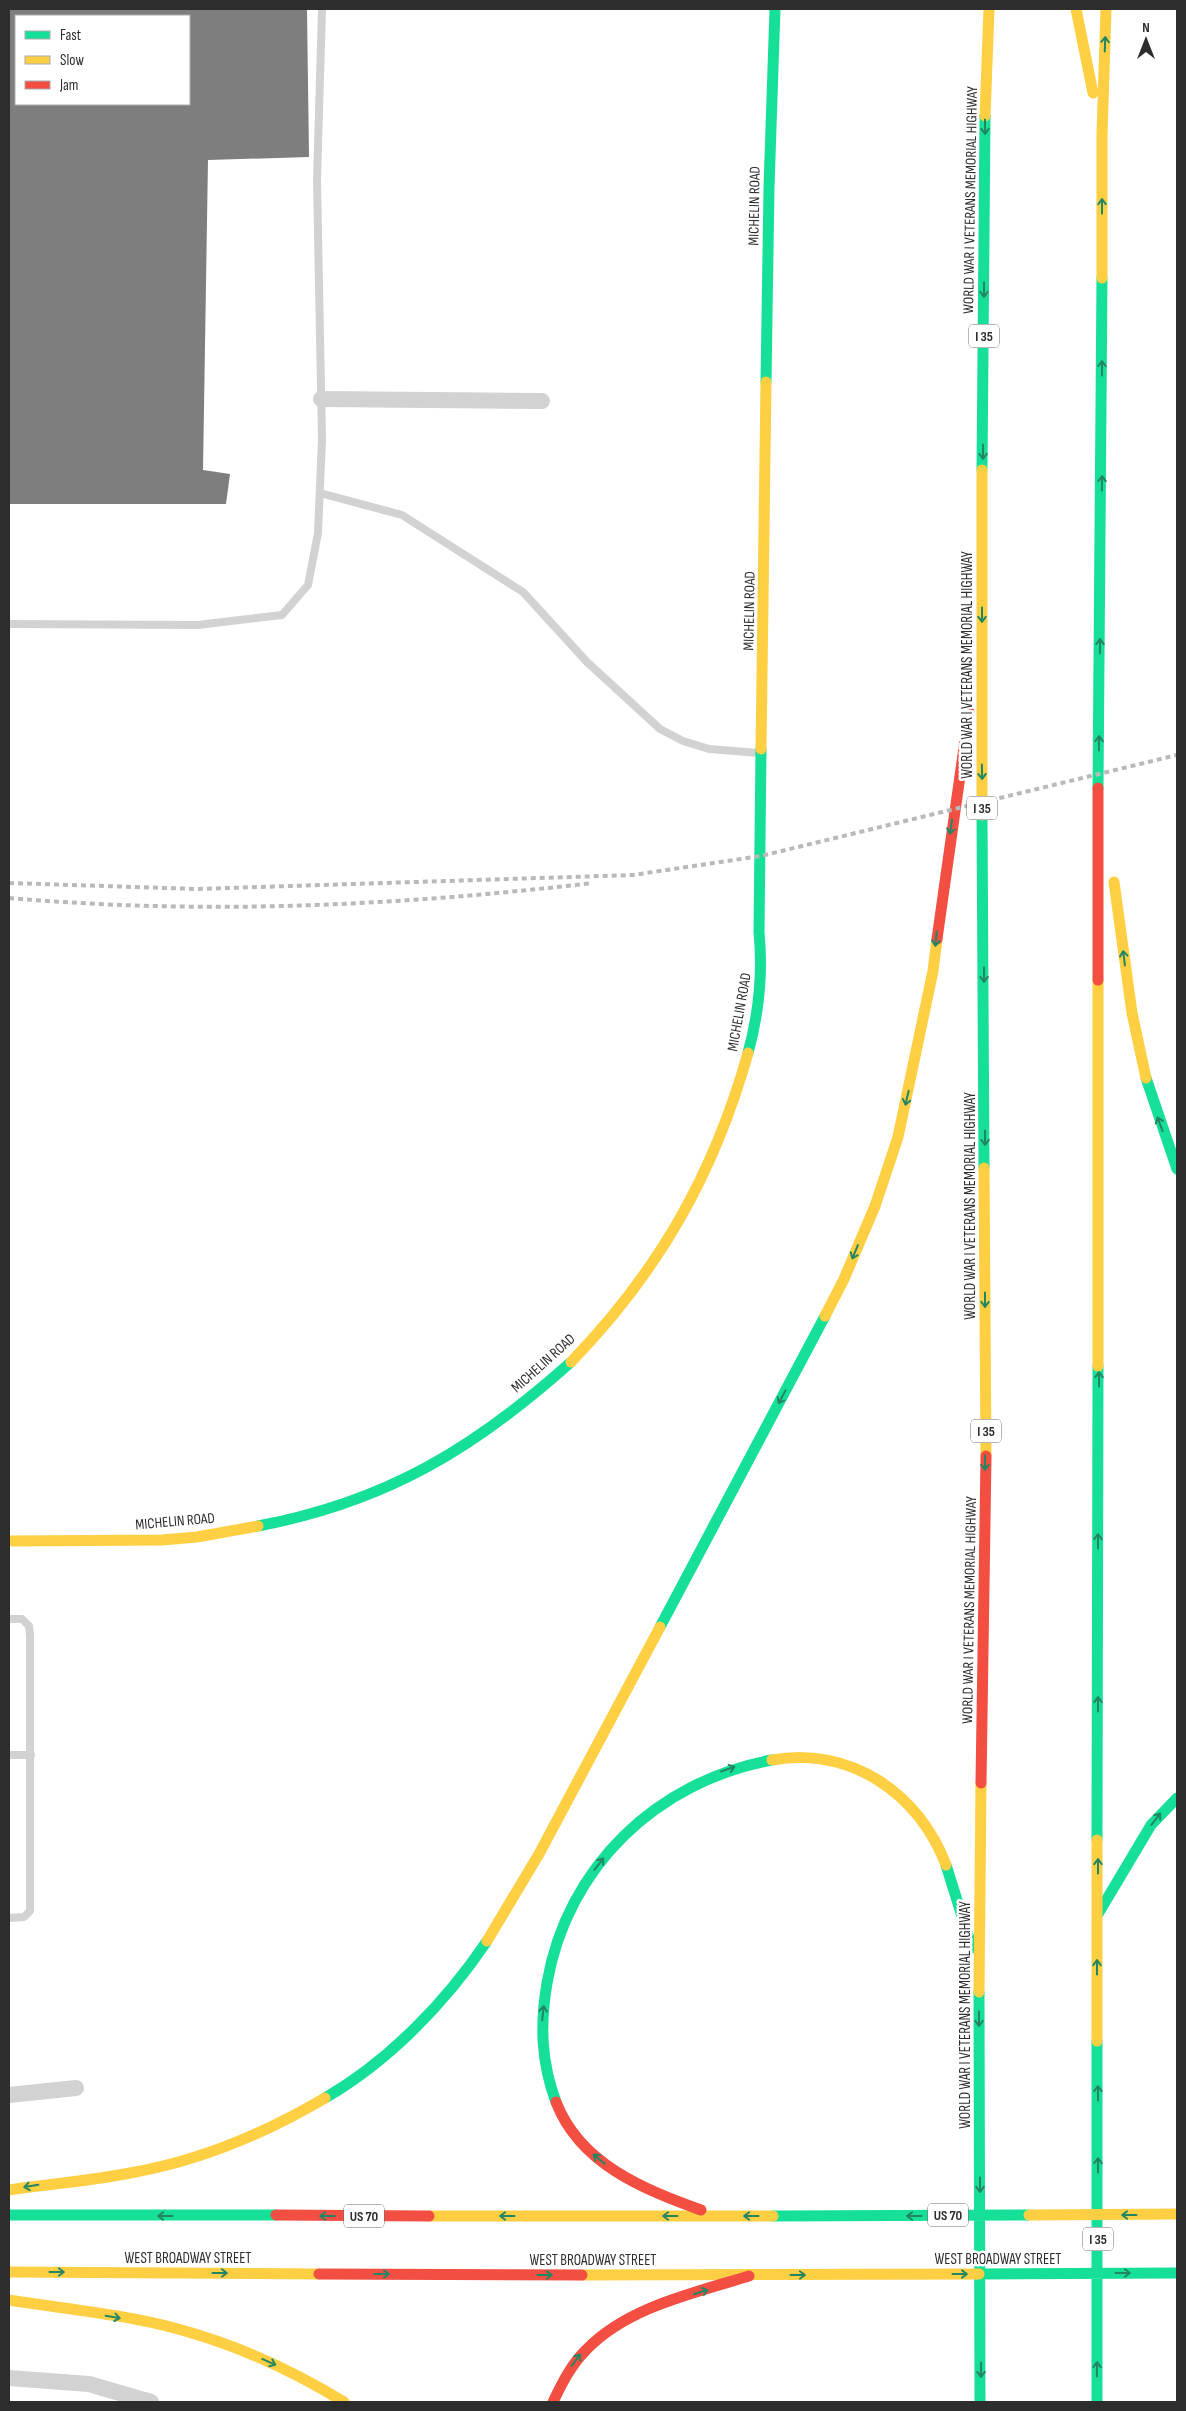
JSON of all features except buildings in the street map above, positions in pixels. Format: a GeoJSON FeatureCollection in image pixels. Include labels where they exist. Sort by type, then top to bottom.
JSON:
{"type":"FeatureCollection","features":[{"type":"Feature","properties":{"kind":"main road","name":"MICHELIN ROAD"},"geometry":{"type":"LineString","coordinates":[[9,1541],[185,1538],[287,1520],[360,1499],[396,1483],[448,1455],[503,1419],[556,1375],[601,1329],[626,1300],[648,1269],[692,1198],[725,1127],[742,1074],[759,993],[764,952],[760,932],[762,753],[769,186],[775,9]]}},
{"type":"Feature","properties":{"kind":"main road","name":"WORLD WAR I VETERANS MEMORIAL HIGHWAY"},"geometry":{"type":"LineString","coordinates":[[980,2402],[979,1970],[986,1431],[984,892],[981,662],[985,104],[989,9]]}},
{"type":"Feature","properties":{"kind":"main road"},"geometry":{"type":"LineString","coordinates":[[1076,9],[1102,135]]}},
{"type":"Feature","properties":{"kind":"main road","name":"I 35"},"geometry":{"type":"LineString","coordinates":[[1097,2402],[1098,1915],[1105,856],[1098,792],[1102,417],[1102,135],[1106,9]]}},
{"type":"Feature","properties":{"kind":"main road"},"geometry":{"type":"LineString","coordinates":[[985,104],[1000,28]]}},
{"type":"Feature","properties":{"kind":"main road"},"geometry":{"type":"LineString","coordinates":[[9,2190],[147,2170],[242,2142],[320,2102],[362,2074],[436,2006],[472,1963],[504,1915],[540,1854],[844,1279],[875,1206],[898,1137],[933,971],[942,890],[966,727],[981,662]]}},
{"type":"Feature","properties":{"kind":"main road"},"geometry":{"type":"LineString","coordinates":[[1113,875],[1130,1006],[1140,1056],[1152,1100],[1177,1169]]}},
{"type":"Feature","properties":{"kind":"main road"},"geometry":{"type":"LineString","coordinates":[[718,2216],[639,2187],[612,2170],[589,2151],[570,2125],[556,2100],[547,2076],[542,2048],[542,2022],[552,1955],[567,1916],[586,1880],[611,1849],[637,1823],[674,1795],[711,1775],[746,1763],[774,1758],[818,1758],[838,1761],[880,1778],[916,1810],[935,1837],[979,1970]]}},
{"type":"Feature","properties":{"kind":"main road"},"geometry":{"type":"LineString","coordinates":[[1098,1915],[1151,1825],[1177,1798]]}},
{"type":"Feature","properties":{"kind":"main road","name":"US 70"},"geometry":{"type":"LineString","coordinates":[[9,2215],[718,2216],[1177,2214]]}},
{"type":"Feature","properties":{"kind":"main road","name":"WEST BROADWAY STREET"},"geometry":{"type":"LineString","coordinates":[[9,2272],[749,2276],[1177,2273]]}},
{"type":"Feature","properties":{"kind":"main road"},"geometry":{"type":"LineString","coordinates":[[553,2402],[564,2377],[578,2356],[602,2334],[634,2314],[749,2276]]}},
{"type":"Feature","properties":{"kind":"main road"},"geometry":{"type":"LineString","coordinates":[[9,2300],[149,2322],[199,2335],[284,2369],[344,2402]]}},
{"type":"Feature","properties":{"kind":"street"},"geometry":{"type":"LineString","coordinates":[[322,399],[542,402]]}},
{"type":"Feature","properties":{"kind":"street"},"geometry":{"type":"LineString","coordinates":[[9,2095],[76,2088]]}},
{"type":"Feature","properties":{"kind":"street"},"geometry":{"type":"LineString","coordinates":[[9,2378],[89,2384],[151,2402]]}},
{"type":"Feature","properties":{"kind":"lane"},"geometry":{"type":"LineString","coordinates":[[9,624],[198,625],[282,615],[308,585],[318,533],[320,493],[322,399],[317,180],[322,9]]}},
{"type":"Feature","properties":{"kind":"lane"},"geometry":{"type":"LineString","coordinates":[[320,493],[402,515],[523,592],[587,662],[660,729],[683,741],[709,749],[762,753]]}},
{"type":"Feature","properties":{"kind":"lane"},"geometry":{"type":"LineString","coordinates":[[9,1619],[22,1620],[29,1626],[31,1755],[30,1911],[24,1917],[9,1918]]}},
{"type":"Feature","properties":{"kind":"lane"},"geometry":{"type":"LineString","coordinates":[[9,1755],[31,1755]]}},
{"type":"Feature","properties":{"kind":"railway"},"geometry":{"type":"LineString","coordinates":[[9,883],[197,889],[633,875],[761,856],[1177,755]]}},
{"type":"Feature","properties":{"kind":"railway"},"geometry":{"type":"LineString","coordinates":[[9,898],[83,903],[228,907],[373,902],[519,891],[592,883]]}},
{"type":"Feature","properties":{"kind":"traffic: fast"},"geometry":{"type":"LineString","coordinates":[[766,382],[769,187],[775,9]]}},
{"type":"Feature","properties":{"kind":"traffic: fast"},"geometry":{"type":"LineString","coordinates":[[982,470],[985,116]]}},
{"type":"Feature","properties":{"kind":"traffic: fast"},"geometry":{"type":"LineString","coordinates":[[1098,788],[1102,278]]}},
{"type":"Feature","properties":{"kind":"traffic: fast"},"geometry":{"type":"LineString","coordinates":[[748,1053],[755,1023],[760,978],[761,749]]}},
{"type":"Feature","properties":{"kind":"traffic: fast"},"geometry":{"type":"LineString","coordinates":[[982,815],[984,1168]]}},
{"type":"Feature","properties":{"kind":"traffic: fast"},"geometry":{"type":"LineString","coordinates":[[1146,1078],[1177,1169]]}},
{"type":"Feature","properties":{"kind":"traffic: fast"},"geometry":{"type":"LineString","coordinates":[[660,1627],[825,1316]]}},
{"type":"Feature","properties":{"kind":"traffic: fast"},"geometry":{"type":"LineString","coordinates":[[258,1526],[304,1516],[347,1502],[388,1486],[427,1467],[500,1421],[571,1362]]}},
{"type":"Feature","properties":{"kind":"traffic: fast"},"geometry":{"type":"LineString","coordinates":[[1097,1840],[1098,1366]]}},
{"type":"Feature","properties":{"kind":"traffic: fast"},"geometry":{"type":"LineString","coordinates":[[556,2102],[547,2072],[543,2043],[543,2013],[547,1983],[558,1941],[574,1902],[597,1867],[624,1836],[656,1809],[691,1787],[730,1771],[772,1760]]}},
{"type":"Feature","properties":{"kind":"traffic: fast"},"geometry":{"type":"LineString","coordinates":[[1098,1914],[1151,1825],[1177,1798]]}},
{"type":"Feature","properties":{"kind":"traffic: fast"},"geometry":{"type":"LineString","coordinates":[[946,1865],[972,1948]]}},
{"type":"Feature","properties":{"kind":"traffic: fast"},"geometry":{"type":"LineString","coordinates":[[325,2098],[372,2066],[415,2028],[435,2008],[487,1941]]}},
{"type":"Feature","properties":{"kind":"traffic: fast"},"geometry":{"type":"LineString","coordinates":[[979,1992],[980,2402]]}},
{"type":"Feature","properties":{"kind":"traffic: fast"},"geometry":{"type":"LineString","coordinates":[[1097,2041],[1097,2402]]}},
{"type":"Feature","properties":{"kind":"traffic: fast"},"geometry":{"type":"LineString","coordinates":[[9,2215],[276,2215]]}},
{"type":"Feature","properties":{"kind":"traffic: fast"},"geometry":{"type":"LineString","coordinates":[[773,2216],[1029,2215]]}},
{"type":"Feature","properties":{"kind":"traffic: fast"},"geometry":{"type":"LineString","coordinates":[[979,2274],[1177,2273]]}},
{"type":"Feature","properties":{"kind":"traffic: slow"},"geometry":{"type":"LineString","coordinates":[[985,116],[989,9]]}},
{"type":"Feature","properties":{"kind":"traffic: slow"},"geometry":{"type":"LineString","coordinates":[[1076,9],[1093,93]]}},
{"type":"Feature","properties":{"kind":"traffic: slow"},"geometry":{"type":"LineString","coordinates":[[1102,278],[1102,135],[1106,9]]}},
{"type":"Feature","properties":{"kind":"traffic: slow"},"geometry":{"type":"LineString","coordinates":[[761,749],[766,382]]}},
{"type":"Feature","properties":{"kind":"traffic: slow"},"geometry":{"type":"LineString","coordinates":[[982,470],[982,815]]}},
{"type":"Feature","properties":{"kind":"traffic: slow"},"geometry":{"type":"LineString","coordinates":[[1114,882],[1132,1013],[1146,1078]]}},
{"type":"Feature","properties":{"kind":"traffic: slow"},"geometry":{"type":"LineString","coordinates":[[825,1316],[844,1279],[875,1206],[898,1137],[933,971],[937,939]]}},
{"type":"Feature","properties":{"kind":"traffic: slow"},"geometry":{"type":"LineString","coordinates":[[1098,980],[1098,1366]]}},
{"type":"Feature","properties":{"kind":"traffic: slow"},"geometry":{"type":"LineString","coordinates":[[571,1362],[631,1292],[657,1256],[680,1219],[718,1140],[748,1053]]}},
{"type":"Feature","properties":{"kind":"traffic: slow"},"geometry":{"type":"LineString","coordinates":[[984,1168],[986,1456]]}},
{"type":"Feature","properties":{"kind":"traffic: slow"},"geometry":{"type":"LineString","coordinates":[[9,1541],[162,1540],[197,1537],[258,1526]]}},
{"type":"Feature","properties":{"kind":"traffic: slow"},"geometry":{"type":"LineString","coordinates":[[487,1941],[539,1854],[660,1627]]}},
{"type":"Feature","properties":{"kind":"traffic: slow"},"geometry":{"type":"LineString","coordinates":[[772,1760],[801,1758],[828,1760],[854,1768],[878,1780],[900,1796],[918,1816],[934,1839],[946,1865]]}},
{"type":"Feature","properties":{"kind":"traffic: slow"},"geometry":{"type":"LineString","coordinates":[[979,1992],[981,1783]]}},
{"type":"Feature","properties":{"kind":"traffic: slow"},"geometry":{"type":"LineString","coordinates":[[1097,1840],[1097,2041]]}},
{"type":"Feature","properties":{"kind":"traffic: slow"},"geometry":{"type":"LineString","coordinates":[[9,2190],[115,2176],[181,2161],[255,2134],[325,2098]]}},
{"type":"Feature","properties":{"kind":"traffic: slow"},"geometry":{"type":"LineString","coordinates":[[1029,2215],[1177,2214]]}},
{"type":"Feature","properties":{"kind":"traffic: slow"},"geometry":{"type":"LineString","coordinates":[[429,2216],[773,2216]]}},
{"type":"Feature","properties":{"kind":"traffic: slow"},"geometry":{"type":"LineString","coordinates":[[9,2272],[319,2274]]}},
{"type":"Feature","properties":{"kind":"traffic: slow"},"geometry":{"type":"LineString","coordinates":[[582,2275],[979,2274]]}},
{"type":"Feature","properties":{"kind":"traffic: slow"},"geometry":{"type":"LineString","coordinates":[[9,2300],[136,2319],[200,2335],[284,2369],[344,2402]]}},
{"type":"Feature","properties":{"kind":"traffic: jam"},"geometry":{"type":"LineString","coordinates":[[937,939],[969,712]]}},
{"type":"Feature","properties":{"kind":"traffic: jam"},"geometry":{"type":"LineString","coordinates":[[1098,788],[1098,980]]}},
{"type":"Feature","properties":{"kind":"traffic: jam"},"geometry":{"type":"LineString","coordinates":[[981,1783],[986,1456]]}},
{"type":"Feature","properties":{"kind":"traffic: jam"},"geometry":{"type":"LineString","coordinates":[[556,2102],[567,2124],[597,2158],[636,2183],[701,2210]]}},
{"type":"Feature","properties":{"kind":"traffic: jam"},"geometry":{"type":"LineString","coordinates":[[276,2215],[429,2216]]}},
{"type":"Feature","properties":{"kind":"traffic: jam"},"geometry":{"type":"LineString","coordinates":[[319,2274],[582,2275]]}},
{"type":"Feature","properties":{"kind":"traffic: jam"},"geometry":{"type":"LineString","coordinates":[[553,2402],[567,2374],[586,2350],[621,2323],[662,2303],[749,2276]]}}]}
